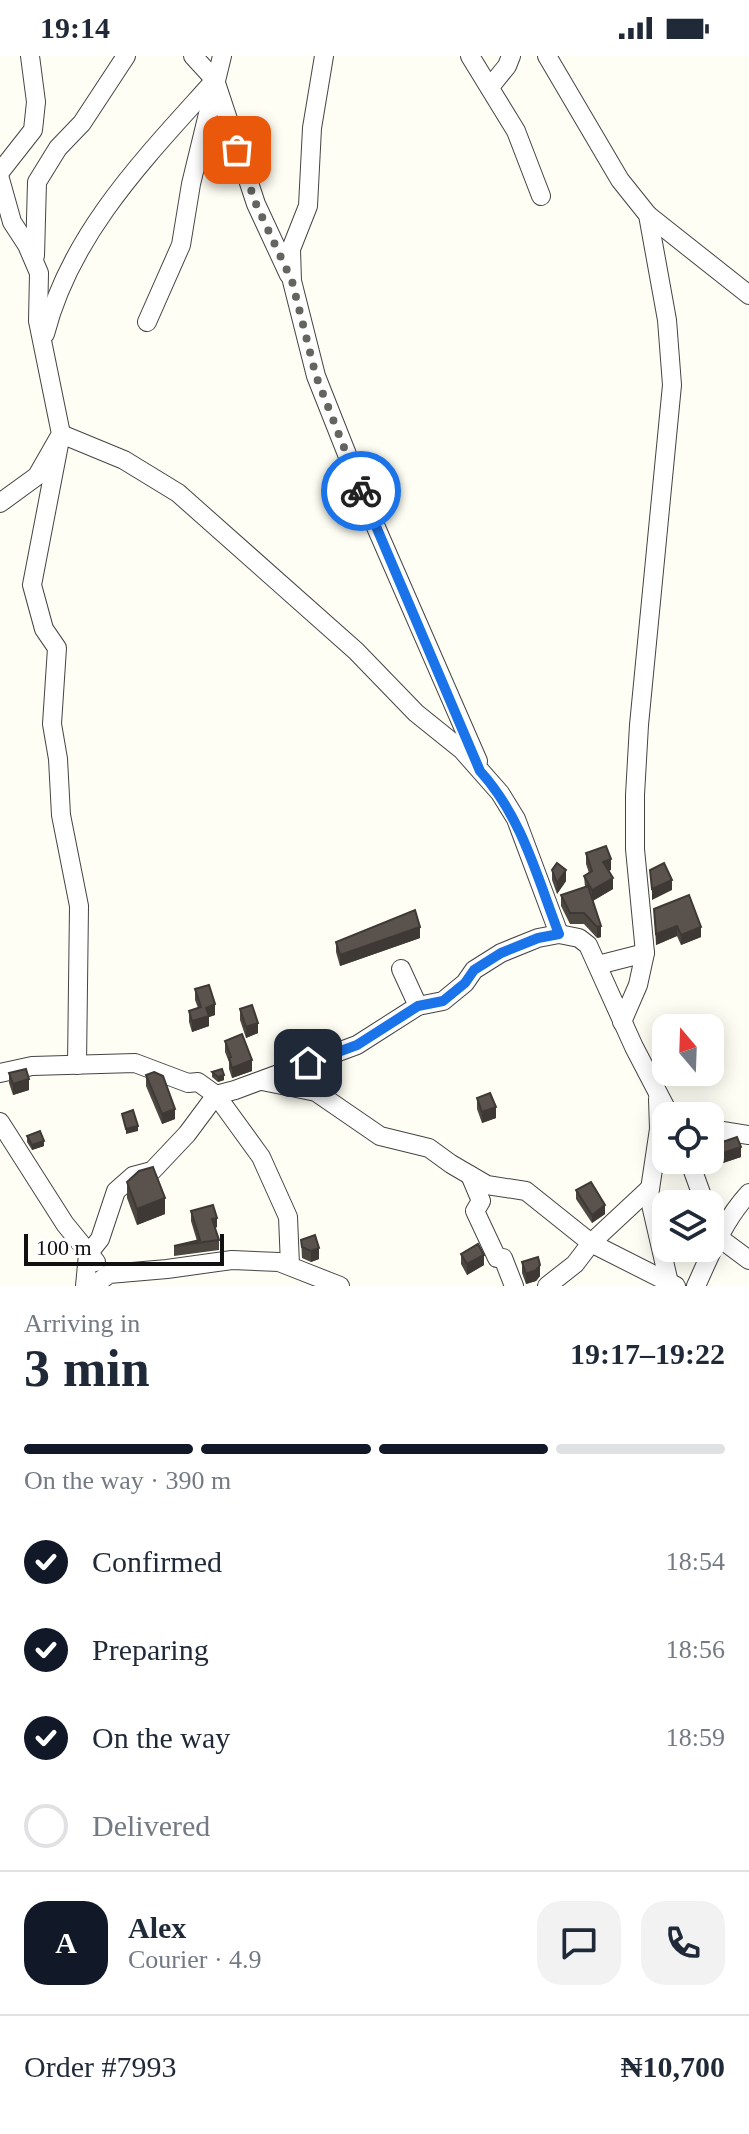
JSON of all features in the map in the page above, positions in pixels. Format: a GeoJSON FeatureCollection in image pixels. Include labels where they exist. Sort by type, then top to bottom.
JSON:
{"type":"FeatureCollection","features":[{"type":"Feature","properties":{"kind":"street"},"geometry":{"type":"LineString","coordinates":[[0,172],[33,130],[36,102],[30,56]]}},
{"type":"Feature","properties":{"kind":"street"},"geometry":{"type":"LineString","coordinates":[[35,263],[37,182],[58,148],[82,123],[126,56]]}},
{"type":"Feature","properties":{"kind":"street"},"geometry":{"type":"LineString","coordinates":[[193,56],[215,80],[256,204],[292,281],[316,376],[375,525],[480,771]]}},
{"type":"Feature","properties":{"kind":"street"},"geometry":{"type":"LineString","coordinates":[[147,322],[181,245],[191,184],[222,56]]}},
{"type":"Feature","properties":{"kind":"street"},"geometry":{"type":"LineString","coordinates":[[292,281],[291,249],[308,206],[312,128],[324,56]]}},
{"type":"Feature","properties":{"kind":"street"},"geometry":{"type":"LineString","coordinates":[[470,56],[516,131],[541,196]]}},
{"type":"Feature","properties":{"kind":"street"},"geometry":{"type":"LineString","coordinates":[[490,87],[511,56]]}},
{"type":"Feature","properties":{"kind":"street"},"geometry":{"type":"LineString","coordinates":[[546,57],[620,180],[648,215],[749,295]]}},
{"type":"Feature","properties":{"kind":"street"},"geometry":{"type":"LineString","coordinates":[[42,342],[50,314],[85,238],[120,187],[215,80]]}},
{"type":"Feature","properties":{"kind":"street"},"geometry":{"type":"LineString","coordinates":[[0,179],[12,222],[27,245],[39,273],[38,321],[61,434],[32,585],[44,629],[57,648],[52,724],[58,759],[61,815],[79,906],[77,1065]]}},
{"type":"Feature","properties":{"kind":"street"},"geometry":{"type":"LineString","coordinates":[[622,1022],[638,985],[645,953],[635,849],[635,795],[672,385],[667,320],[648,215]]}},
{"type":"Feature","properties":{"kind":"street"},"geometry":{"type":"LineString","coordinates":[[61,434],[124,460],[178,493],[324,622],[416,713],[462,750],[500,793],[516,819],[559,934]]}},
{"type":"Feature","properties":{"kind":"street"},"geometry":{"type":"LineString","coordinates":[[0,503],[37,476],[61,434]]}},
{"type":"Feature","properties":{"kind":"street"},"geometry":{"type":"LineString","coordinates":[[85,1286],[88,1254],[100,1239],[116,1191],[133,1176],[152,1171],[179,1143],[216,1095],[357,1045],[418,1006],[443,1001],[465,983],[474,970],[501,953],[538,938],[559,934],[579,938],[588,945],[622,1022],[664,1102]]}},
{"type":"Feature","properties":{"kind":"street"},"geometry":{"type":"LineString","coordinates":[[598,965],[645,953]]}},
{"type":"Feature","properties":{"kind":"street"},"geometry":{"type":"LineString","coordinates":[[401,969],[418,1006]]}},
{"type":"Feature","properties":{"kind":"street"},"geometry":{"type":"LineString","coordinates":[[0,1073],[32,1066],[135,1063],[188,1083],[198,1082],[216,1095],[261,1157],[288,1217],[290,1265]]}},
{"type":"Feature","properties":{"kind":"street"},"geometry":{"type":"LineString","coordinates":[[259,1081],[316,1092],[380,1136],[429,1148],[487,1185],[526,1191],[591,1243],[672,1284]]}},
{"type":"Feature","properties":{"kind":"street"},"geometry":{"type":"LineString","coordinates":[[657,1088],[672,1102]]}},
{"type":"Feature","properties":{"kind":"street"},"geometry":{"type":"LineString","coordinates":[[657,1088],[659,1129],[649,1196],[672,1284]]}},
{"type":"Feature","properties":{"kind":"street"},"geometry":{"type":"LineString","coordinates":[[0,1122],[65,1224],[111,1280]]}},
{"type":"Feature","properties":{"kind":"street"},"geometry":{"type":"LineString","coordinates":[[724,1131],[749,1135]]}},
{"type":"Feature","properties":{"kind":"street"},"geometry":{"type":"LineString","coordinates":[[470,1175],[481,1201],[475,1211],[497,1258],[503,1258],[514,1286]]}},
{"type":"Feature","properties":{"kind":"street"},"geometry":{"type":"LineString","coordinates":[[547,1286],[575,1264],[591,1243],[650,1188]]}},
{"type":"Feature","properties":{"kind":"street"},"geometry":{"type":"LineString","coordinates":[[724,1227],[749,1193]]}},
{"type":"Feature","properties":{"kind":"street"},"geometry":{"type":"LineString","coordinates":[[724,1241],[749,1260]]}},
{"type":"Feature","properties":{"kind":"street"},"geometry":{"type":"LineString","coordinates":[[93,1286],[167,1269],[232,1260],[279,1262],[340,1286]]}},
{"type":"Feature","properties":{"kind":"street"},"geometry":{"type":"LineString","coordinates":[[696,1286],[707,1262]]}},
{"type":"Feature","properties":{"kind":"building"},"geometry":{"type":"Polygon","coordinates":[[[606,846],[611,859],[603,862],[613,878],[592,890],[584,876],[592,871],[586,853],[606,846]]]}},
{"type":"Feature","properties":{"kind":"building"},"geometry":{"type":"Polygon","coordinates":[[[557,863],[566,870],[557,883],[552,870],[557,863]]]}},
{"type":"Feature","properties":{"kind":"building"},"geometry":{"type":"Polygon","coordinates":[[[664,863],[672,880],[652,889],[650,870],[664,863]]]}},
{"type":"Feature","properties":{"kind":"building"},"geometry":{"type":"Polygon","coordinates":[[[588,886],[601,926],[597,927],[584,913],[570,913],[561,895],[588,886]]]}},
{"type":"Feature","properties":{"kind":"building"},"geometry":{"type":"Polygon","coordinates":[[[689,895],[701,927],[681,935],[677,926],[656,934],[654,909],[689,895]]]}},
{"type":"Feature","properties":{"kind":"building"},"geometry":{"type":"Polygon","coordinates":[[[415,910],[420,927],[340,955],[336,942],[415,910]]]}},
{"type":"Feature","properties":{"kind":"building"},"geometry":{"type":"Polygon","coordinates":[[[209,985],[215,1004],[206,1008],[209,1016],[192,1021],[189,1011],[201,1007],[195,989],[209,985]]]}},
{"type":"Feature","properties":{"kind":"building"},"geometry":{"type":"Polygon","coordinates":[[[252,1005],[258,1023],[246,1027],[240,1009],[252,1005]]]}},
{"type":"Feature","properties":{"kind":"building"},"geometry":{"type":"Polygon","coordinates":[[[242,1034],[252,1060],[232,1068],[225,1041],[242,1034]]]}},
{"type":"Feature","properties":{"kind":"building"},"geometry":{"type":"Polygon","coordinates":[[[26,1069],[29,1079],[13,1084],[9,1073],[26,1069]]]}},
{"type":"Feature","properties":{"kind":"building"},"geometry":{"type":"Polygon","coordinates":[[[222,1069],[224,1075],[218,1077],[212,1072],[222,1069]]]}},
{"type":"Feature","properties":{"kind":"building"},"geometry":{"type":"Polygon","coordinates":[[[154,1072],[163,1076],[175,1109],[162,1114],[146,1075],[154,1072]]]}},
{"type":"Feature","properties":{"kind":"building"},"geometry":{"type":"Polygon","coordinates":[[[490,1093],[496,1107],[482,1112],[477,1098],[490,1093]]]}},
{"type":"Feature","properties":{"kind":"building"},"geometry":{"type":"Polygon","coordinates":[[[133,1110],[138,1126],[126,1129],[122,1114],[133,1110]]]}},
{"type":"Feature","properties":{"kind":"building"},"geometry":{"type":"Polygon","coordinates":[[[40,1131],[44,1141],[32,1145],[27,1136],[40,1131]]]}},
{"type":"Feature","properties":{"kind":"building"},"geometry":{"type":"Polygon","coordinates":[[[737,1137],[741,1147],[724,1153],[724,1142],[737,1137]]]}},
{"type":"Feature","properties":{"kind":"building"},"geometry":{"type":"Polygon","coordinates":[[[153,1167],[165,1198],[137,1209],[127,1182],[139,1171],[153,1167]]]}},
{"type":"Feature","properties":{"kind":"building"},"geometry":{"type":"Polygon","coordinates":[[[591,1182],[605,1205],[592,1215],[576,1190],[591,1182]]]}},
{"type":"Feature","properties":{"kind":"building"},"geometry":{"type":"Polygon","coordinates":[[[213,1205],[217,1218],[212,1219],[219,1240],[174,1246],[200,1240],[191,1211],[213,1205]]]}},
{"type":"Feature","properties":{"kind":"building"},"geometry":{"type":"Polygon","coordinates":[[[315,1235],[319,1248],[311,1251],[302,1247],[301,1240],[315,1235]]]}},
{"type":"Feature","properties":{"kind":"building"},"geometry":{"type":"Polygon","coordinates":[[[478,1244],[484,1255],[467,1264],[461,1254],[478,1244]]]}},
{"type":"Feature","properties":{"kind":"building"},"geometry":{"type":"Polygon","coordinates":[[[538,1257],[540,1265],[526,1274],[522,1262],[538,1257]]]}},
{"type":"Feature","properties":{"kind":"way so far"},"geometry":{"type":"LineString","coordinates":[[237,150],[256,204],[292,281],[316,376],[361,491]]}},
{"type":"Feature","properties":{"kind":"route"},"geometry":{"type":"LineString","coordinates":[[308,1063],[357,1045],[418,1006],[443,1001],[465,983],[474,970],[501,953],[538,938],[559,934],[516,819],[500,793],[480,771],[361,491]]}}]}
